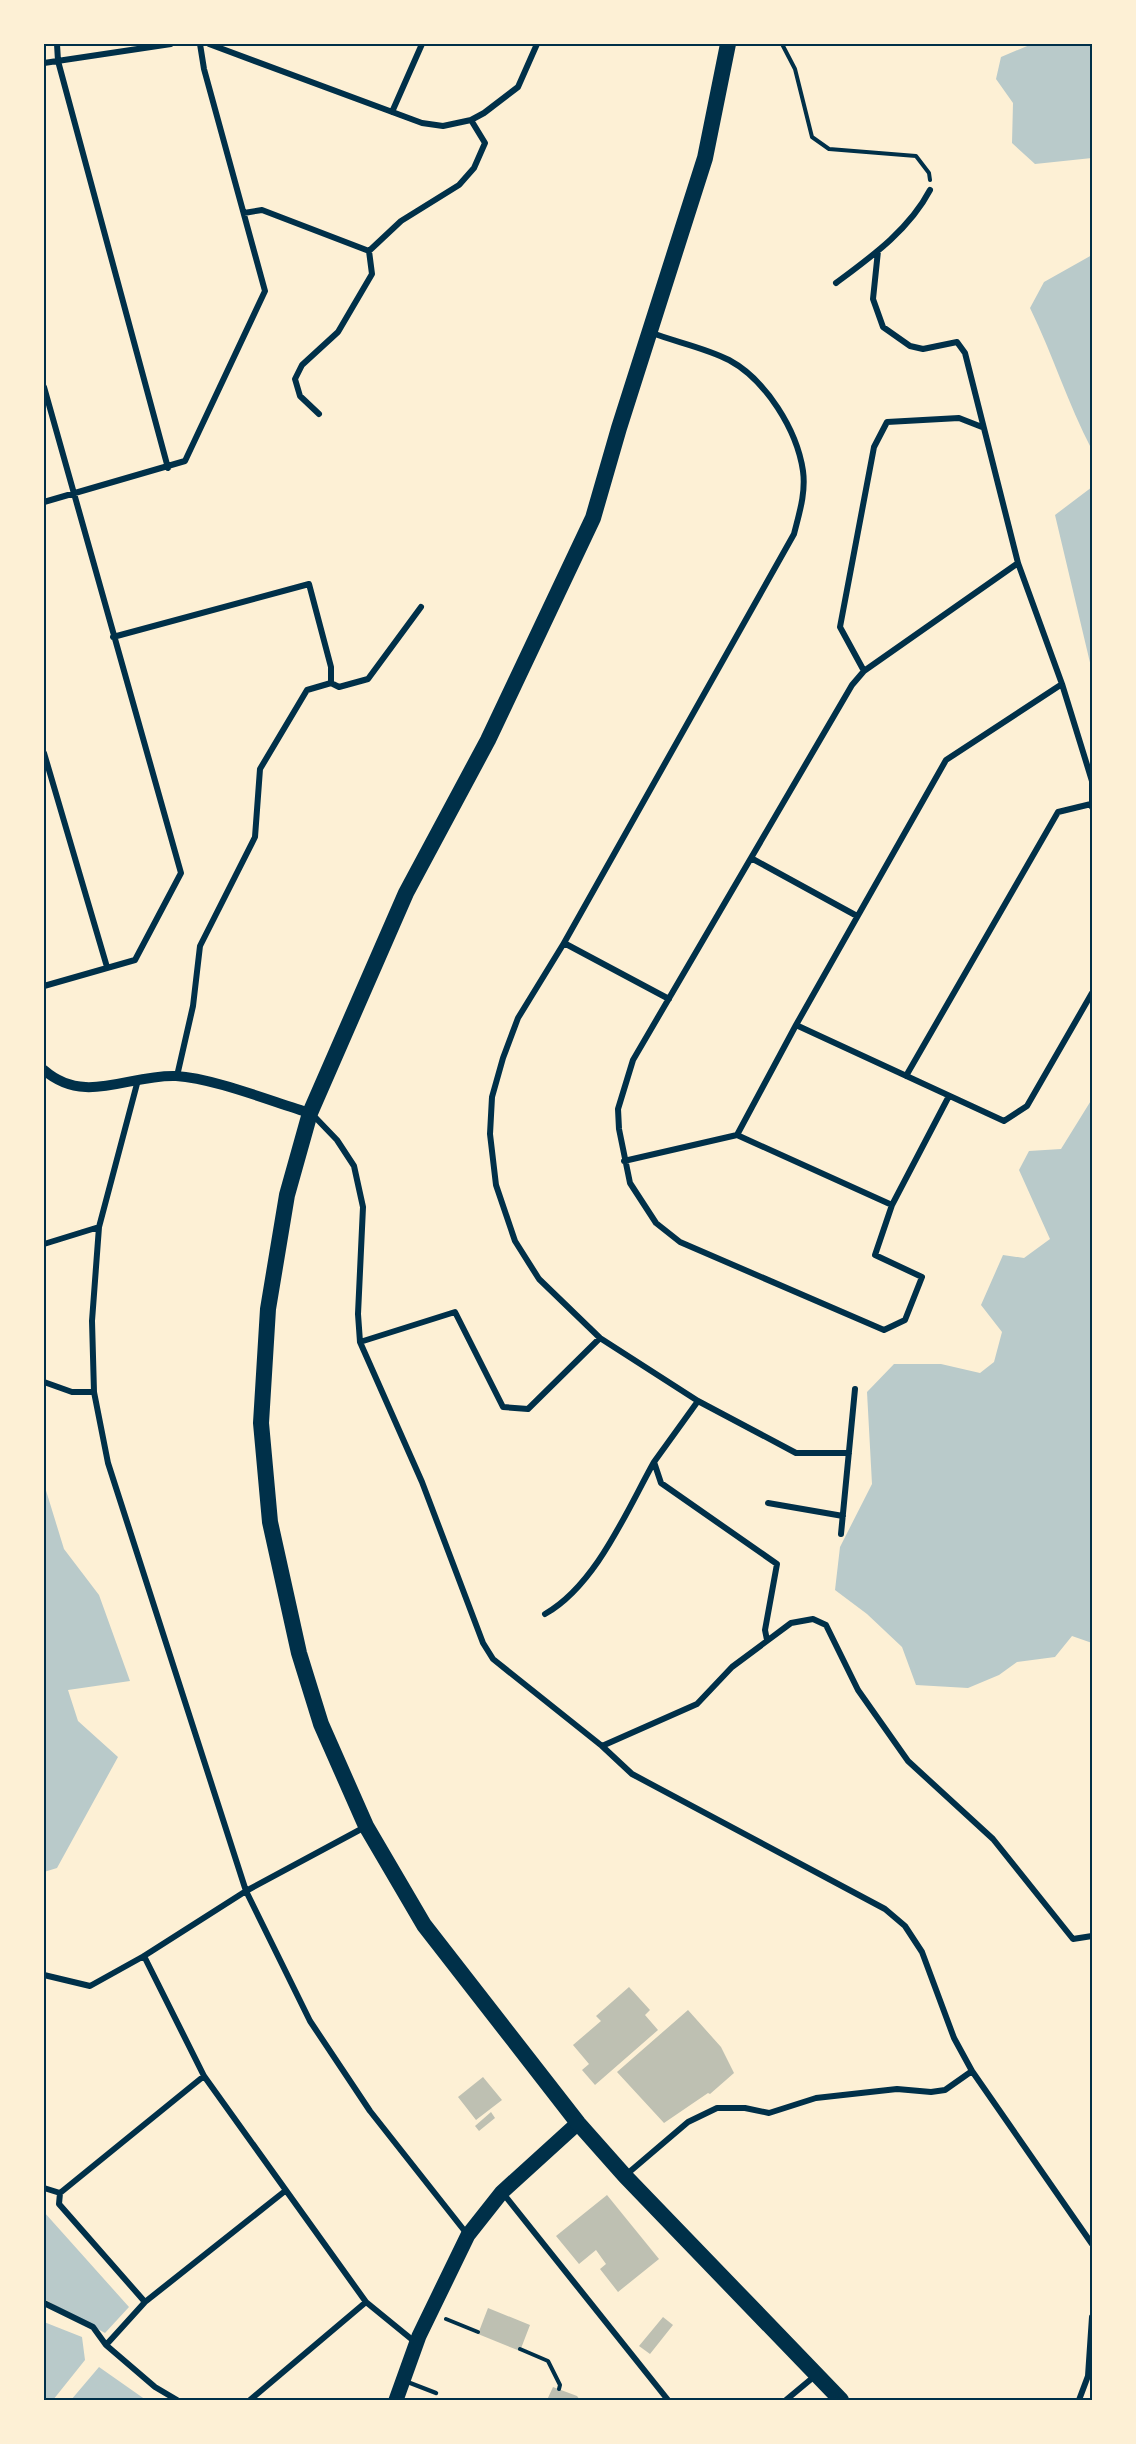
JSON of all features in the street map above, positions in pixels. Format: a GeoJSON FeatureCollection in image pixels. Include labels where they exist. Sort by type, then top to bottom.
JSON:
{"type":"FeatureCollection","features":[{"type":"Feature","properties":{"kind":"highway"},"geometry":{"type":"LineString","coordinates":[[728,44],[705,158],[593,518],[488,740],[406,893],[310,1113],[287,1195],[268,1309],[261,1423],[270,1522],[298,1653],[321,1724],[366,1826],[424,1925],[578,2123],[625,2176],[841,2400]]}},
{"type":"Feature","properties":{"kind":"main road"},"geometry":{"type":"LineString","coordinates":[[396,2400],[416,2343],[468,2235],[502,2192],[578,2123]]}},
{"type":"Feature","properties":{"kind":"street"},"geometry":{"type":"LineString","coordinates":[[57,44],[58,61],[168,468]]}},
{"type":"Feature","properties":{"kind":"street"},"geometry":{"type":"LineString","coordinates":[[44,63],[171,44]]}},
{"type":"Feature","properties":{"kind":"street"},"geometry":{"type":"LineString","coordinates":[[44,502],[168,468],[185,461],[265,291],[204,69],[200,44]]}},
{"type":"Feature","properties":{"kind":"street"},"geometry":{"type":"LineString","coordinates":[[209,44],[422,123],[443,126],[471,120],[518,87],[537,44]]}},
{"type":"Feature","properties":{"kind":"street"},"geometry":{"type":"LineString","coordinates":[[392,112],[422,44]]}},
{"type":"Feature","properties":{"kind":"street"},"geometry":{"type":"LineString","coordinates":[[369,251],[400,221],[459,185],[474,168],[485,143],[471,120]]}},
{"type":"Feature","properties":{"kind":"street"},"geometry":{"type":"LineString","coordinates":[[836,283],[878,252],[920,209],[930,190]]}},
{"type":"Feature","properties":{"kind":"street"},"geometry":{"type":"LineString","coordinates":[[244,213],[262,210],[369,251]]}},
{"type":"Feature","properties":{"kind":"street"},"geometry":{"type":"LineString","coordinates":[[319,414],[300,396],[295,379],[302,365],[338,332],[372,274],[369,251]]}},
{"type":"Feature","properties":{"kind":"street"},"geometry":{"type":"LineString","coordinates":[[878,252],[873,299],[884,327],[910,346],[923,350],[957,342],[964,353],[1018,563],[1062,684],[1092,781],[1092,805],[1058,812],[906,1076]]}},
{"type":"Feature","properties":{"kind":"street"},"geometry":{"type":"LineString","coordinates":[[649,332],[729,360],[758,382],[781,415],[797,446],[803,472],[803,500],[794,534],[514,1028],[492,1097],[490,1134],[496,1185],[515,1241],[539,1279],[600,1338],[698,1401],[796,1453],[849,1453]]}},
{"type":"Feature","properties":{"kind":"street"},"geometry":{"type":"LineString","coordinates":[[44,387],[72,495],[181,873],[135,960],[44,986]]}},
{"type":"Feature","properties":{"kind":"street"},"geometry":{"type":"LineString","coordinates":[[864,671],[840,627],[874,447],[887,422],[959,418],[982,428]]}},
{"type":"Feature","properties":{"kind":"street"},"geometry":{"type":"LineString","coordinates":[[949,1096],[891,1205],[875,1256],[922,1277],[905,1320],[884,1330],[681,1242],[656,1223],[638,1198],[630,1183],[624,1161],[618,1109],[633,1060],[852,686],[864,671],[1018,563]]}},
{"type":"Feature","properties":{"kind":"street"},"geometry":{"type":"LineString","coordinates":[[113,637],[309,584],[331,667],[331,683]]}},
{"type":"Feature","properties":{"kind":"street"},"geometry":{"type":"LineString","coordinates":[[177,1076],[193,1006],[200,946],[255,837],[260,769],[307,690],[331,683],[339,687],[368,679],[421,607]]}},
{"type":"Feature","properties":{"kind":"street"},"geometry":{"type":"LineString","coordinates":[[737,1135],[796,1025],[946,760],[1062,684]]}},
{"type":"Feature","properties":{"kind":"street"},"geometry":{"type":"LineString","coordinates":[[44,753],[107,967]]}},
{"type":"Feature","properties":{"kind":"street"},"geometry":{"type":"LineString","coordinates":[[751,858],[857,916]]}},
{"type":"Feature","properties":{"kind":"street"},"geometry":{"type":"LineString","coordinates":[[564,943],[669,999]]}},
{"type":"Feature","properties":{"kind":"street"},"geometry":{"type":"LineString","coordinates":[[796,1025],[1004,1121],[1027,1106],[1082,1016],[1092,993]]}},
{"type":"Feature","properties":{"kind":"street"},"geometry":{"type":"LineString","coordinates":[[44,1070],[69,1087],[93,1088],[158,1076],[177,1076],[310,1113],[337,1140],[354,1166],[363,1207],[358,1314],[360,1342],[422,1482],[470,1617],[493,1659],[602,1746],[632,1774],[885,1909],[905,1926],[922,1952],[954,2038],[972,2071],[1092,2244]]}},
{"type":"Feature","properties":{"kind":"street"},"geometry":{"type":"LineString","coordinates":[[138,1080],[99,1227],[92,1321],[94,1392],[108,1462],[246,1891],[310,2021],[370,2111],[468,2235]]}},
{"type":"Feature","properties":{"kind":"street"},"geometry":{"type":"LineString","coordinates":[[624,1161],[737,1135],[891,1205]]}},
{"type":"Feature","properties":{"kind":"street"},"geometry":{"type":"LineString","coordinates":[[44,1244],[99,1227]]}},
{"type":"Feature","properties":{"kind":"street"},"geometry":{"type":"LineString","coordinates":[[360,1342],[455,1312],[503,1407],[528,1409],[600,1338]]}},
{"type":"Feature","properties":{"kind":"street"},"geometry":{"type":"LineString","coordinates":[[44,1382],[72,1392],[94,1392]]}},
{"type":"Feature","properties":{"kind":"street"},"geometry":{"type":"LineString","coordinates":[[841,1533],[855,1389]]}},
{"type":"Feature","properties":{"kind":"street"},"geometry":{"type":"LineString","coordinates":[[545,1614],[559,1606],[597,1563],[654,1462],[698,1401]]}},
{"type":"Feature","properties":{"kind":"street"},"geometry":{"type":"LineString","coordinates":[[654,1462],[661,1482],[777,1564],[765,1630],[768,1640]]}},
{"type":"Feature","properties":{"kind":"street"},"geometry":{"type":"LineString","coordinates":[[768,1503],[843,1516]]}},
{"type":"Feature","properties":{"kind":"street"},"geometry":{"type":"LineString","coordinates":[[602,1746],[697,1704],[732,1667],[791,1623],[813,1619],[826,1625],[858,1690],[908,1761],[993,1839],[1073,1939],[1092,1936]]}},
{"type":"Feature","properties":{"kind":"street"},"geometry":{"type":"LineString","coordinates":[[44,1975],[90,1986],[144,1956],[246,1891],[366,1826]]}},
{"type":"Feature","properties":{"kind":"street"},"geometry":{"type":"LineString","coordinates":[[144,1956],[204,2076],[366,2302],[416,2343]]}},
{"type":"Feature","properties":{"kind":"street"},"geometry":{"type":"LineString","coordinates":[[625,2176],[688,2122],[717,2108],[745,2108],[769,2113],[828,2096],[897,2089],[931,2092],[945,2090],[972,2071]]}},
{"type":"Feature","properties":{"kind":"street"},"geometry":{"type":"LineString","coordinates":[[145,2302],[59,2204],[60,2193],[204,2076]]}},
{"type":"Feature","properties":{"kind":"street"},"geometry":{"type":"LineString","coordinates":[[44,2188],[60,2193]]}},
{"type":"Feature","properties":{"kind":"street"},"geometry":{"type":"LineString","coordinates":[[106,2345],[145,2302],[285,2191]]}},
{"type":"Feature","properties":{"kind":"street"},"geometry":{"type":"LineString","coordinates":[[502,2192],[668,2400]]}},
{"type":"Feature","properties":{"kind":"street"},"geometry":{"type":"LineString","coordinates":[[250,2400],[366,2302]]}},
{"type":"Feature","properties":{"kind":"street"},"geometry":{"type":"LineString","coordinates":[[44,2303],[93,2327],[106,2345],[155,2387],[177,2400]]}},
{"type":"Feature","properties":{"kind":"street"},"geometry":{"type":"LineString","coordinates":[[1079,2400],[1089,2376],[1092,2317]]}},
{"type":"Feature","properties":{"kind":"street"},"geometry":{"type":"LineString","coordinates":[[786,2400],[816,2375]]}},
{"type":"Feature","properties":{"kind":"lane"},"geometry":{"type":"LineString","coordinates":[[403,2380],[436,2393]]}},
{"type":"Feature","properties":{"kind":"path"},"geometry":{"type":"LineString","coordinates":[[782,44],[795,69],[812,137],[829,149],[916,156],[929,172],[930,190]]}},
{"type":"Feature","properties":{"kind":"path"},"geometry":{"type":"LineString","coordinates":[[446,2319],[478,2332]]}},
{"type":"Feature","properties":{"kind":"path"},"geometry":{"type":"LineString","coordinates":[[520,2349],[548,2361],[560,2385],[559,2389]]}},
{"type":"Feature","properties":{"kind":"shaded area"},"geometry":{"type":"Polygon","coordinates":[[[1032,44],[1092,44],[1092,158],[1035,164],[1012,143],[1013,103],[996,79],[1001,57],[1032,44]]]}},
{"type":"Feature","properties":{"kind":"shaded area"},"geometry":{"type":"Polygon","coordinates":[[[1092,255],[1092,450],[1030,308],[1044,282],[1092,255]]]}},
{"type":"Feature","properties":{"kind":"shaded area"},"geometry":{"type":"Polygon","coordinates":[[[1092,487],[1092,671],[1055,515],[1092,487]]]}},
{"type":"Feature","properties":{"kind":"shaded area"},"geometry":{"type":"Polygon","coordinates":[[[1092,1099],[1092,1643],[1072,1636],[1055,1657],[1017,1662],[999,1675],[968,1688],[916,1685],[902,1647],[867,1614],[835,1590],[840,1547],[872,1484],[867,1392],[894,1364],[941,1364],[980,1373],[994,1362],[1002,1332],[981,1305],[1003,1255],[1024,1258],[1050,1239],[1019,1170],[1029,1151],[1061,1149],[1092,1099]]]}},
{"type":"Feature","properties":{"kind":"shaded area"},"geometry":{"type":"Polygon","coordinates":[[[44,1484],[64,1549],[99,1595],[130,1681],[68,1690],[78,1721],[118,1757],[57,1868],[44,1872],[44,1484]]]}},
{"type":"Feature","properties":{"kind":"shaded area"},"geometry":{"type":"Polygon","coordinates":[[[44,2212],[129,2307],[105,2333],[44,2299],[44,2212]]]}},
{"type":"Feature","properties":{"kind":"shaded area"},"geometry":{"type":"Polygon","coordinates":[[[44,2322],[82,2337],[85,2360],[53,2400],[44,2400],[44,2322]]]}},
{"type":"Feature","properties":{"kind":"shaded area"},"geometry":{"type":"Polygon","coordinates":[[[99,2367],[146,2400],[71,2400],[99,2367]]]}},
{"type":"Feature","properties":{"kind":"building"},"geometry":{"type":"Polygon","coordinates":[[[629,1987],[650,2010],[645,2015],[658,2030],[595,2085],[582,2070],[589,2064],[573,2045],[601,2021],[596,2016],[629,1987]]]}},
{"type":"Feature","properties":{"kind":"building"},"geometry":{"type":"Polygon","coordinates":[[[688,2010],[721,2047],[734,2073],[710,2094],[708,2093],[664,2123],[617,2072],[688,2010]]]}},
{"type":"Feature","properties":{"kind":"building"},"geometry":{"type":"Polygon","coordinates":[[[483,2077],[502,2100],[476,2120],[458,2097],[483,2077]]]}},
{"type":"Feature","properties":{"kind":"building"},"geometry":{"type":"Polygon","coordinates":[[[491,2112],[495,2118],[479,2131],[475,2126],[491,2112]]]}},
{"type":"Feature","properties":{"kind":"building"},"geometry":{"type":"Polygon","coordinates":[[[607,2195],[659,2259],[618,2292],[600,2269],[606,2264],[596,2250],[579,2264],[556,2236],[607,2195]]]}},
{"type":"Feature","properties":{"kind":"building"},"geometry":{"type":"Polygon","coordinates":[[[488,2308],[530,2325],[520,2351],[478,2334],[488,2308]]]}},
{"type":"Feature","properties":{"kind":"building"},"geometry":{"type":"Polygon","coordinates":[[[663,2317],[673,2325],[650,2354],[639,2346],[663,2317]]]}},
{"type":"Feature","properties":{"kind":"building"},"geometry":{"type":"Polygon","coordinates":[[[553,2387],[577,2396],[580,2400],[547,2400],[553,2387]]]}}]}
